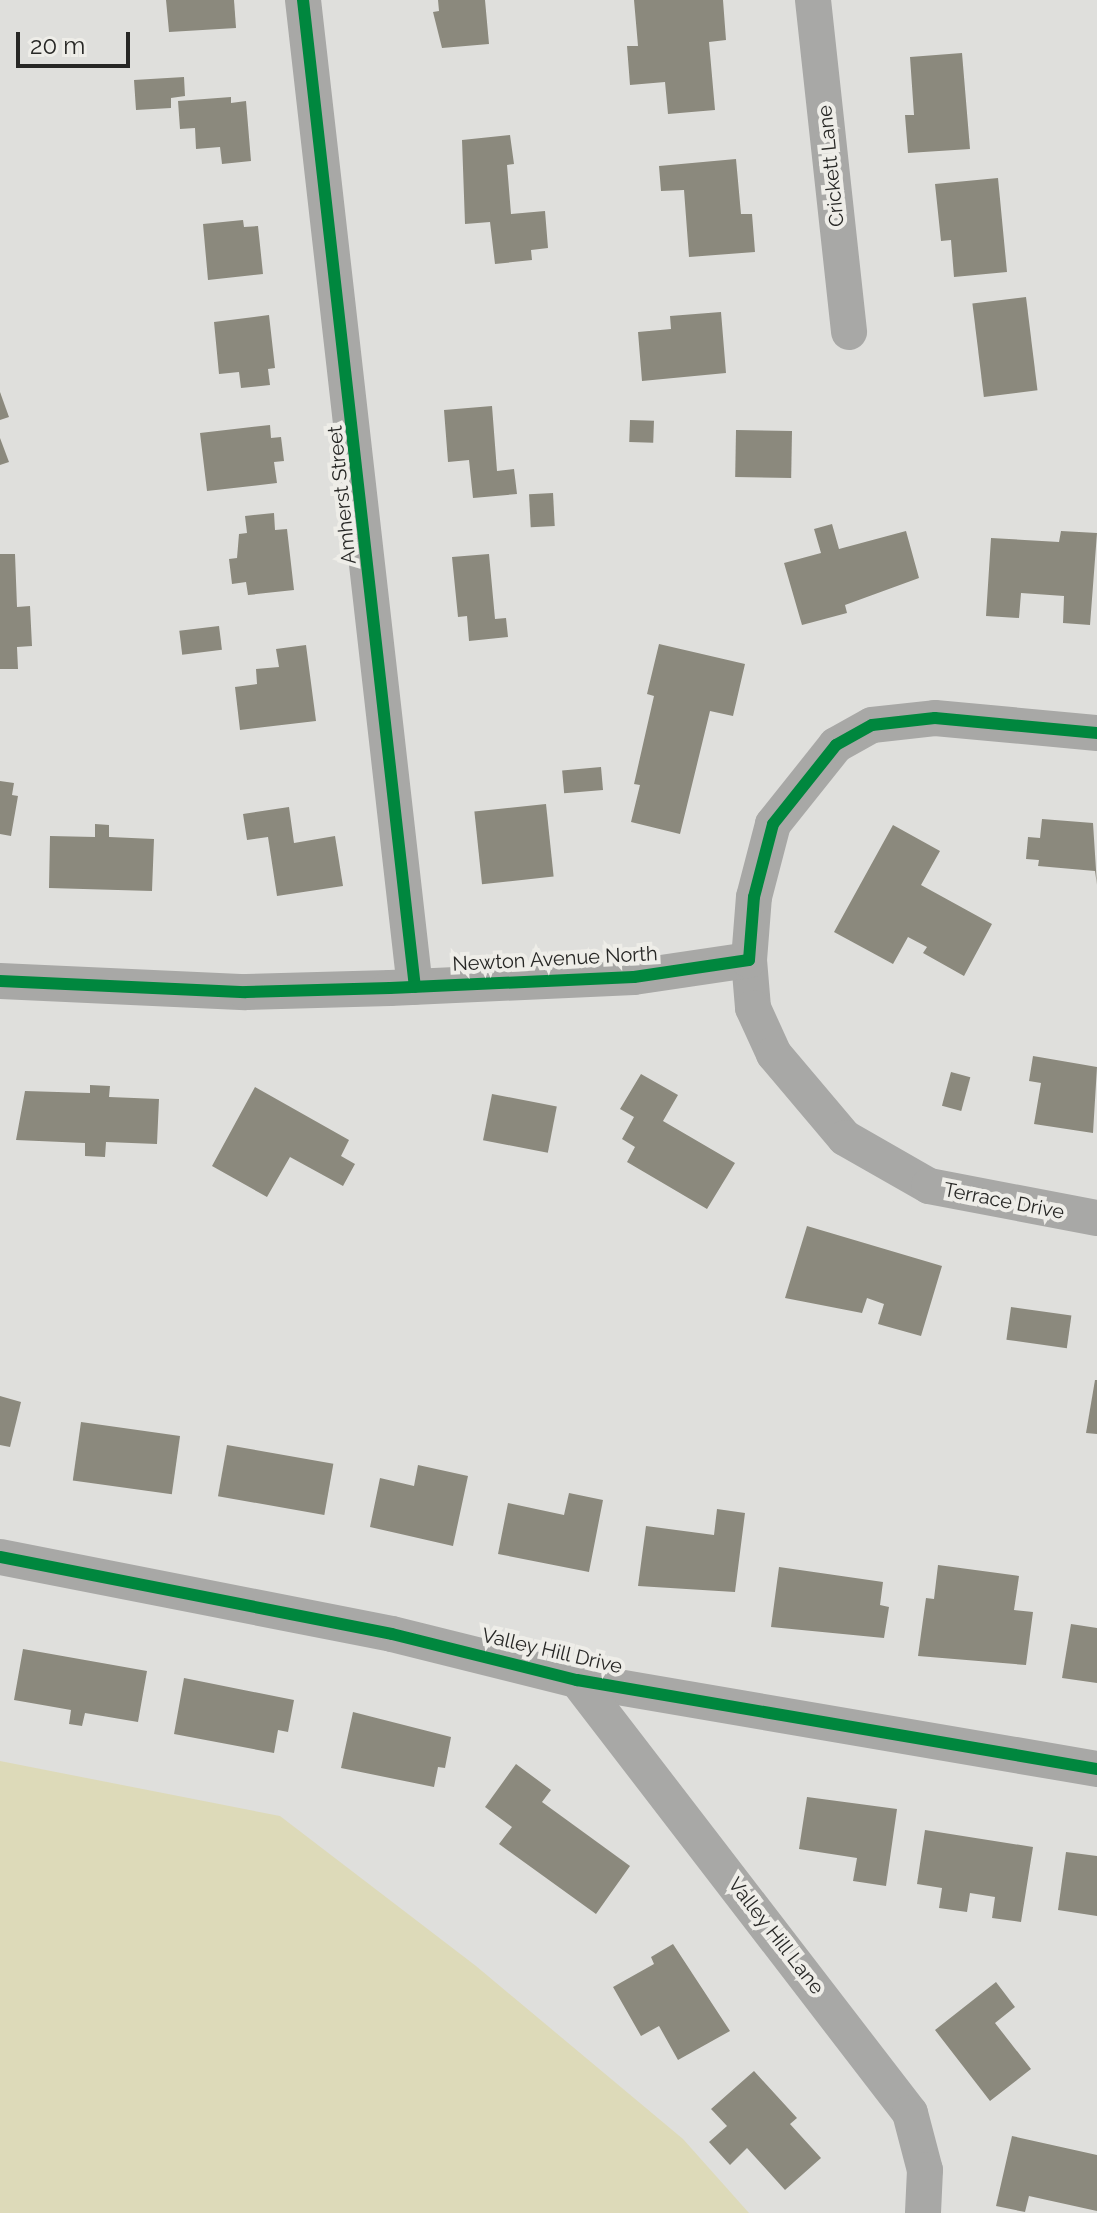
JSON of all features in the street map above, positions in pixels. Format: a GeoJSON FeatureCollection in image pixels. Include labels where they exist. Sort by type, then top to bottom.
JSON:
{"type":"FeatureCollection","features":[{"type":"Feature","properties":{"kind":"street","name":"Amherst Street"},"geometry":{"type":"LineString","coordinates":[[303,0],[415,987]]}},
{"type":"Feature","properties":{"kind":"street","name":"Crickett Lane"},"geometry":{"type":"LineString","coordinates":[[813,0],[849,332]]}},
{"type":"Feature","properties":{"kind":"street"},"geometry":{"type":"LineString","coordinates":[[749,960],[754,897],[773,824],[836,745],[872,725],[935,718],[1097,733]]}},
{"type":"Feature","properties":{"kind":"street","name":"Newton Avenue North"},"geometry":{"type":"LineString","coordinates":[[0,981],[246,992],[634,977],[749,960]]}},
{"type":"Feature","properties":{"kind":"street","name":"Terrace Drive"},"geometry":{"type":"LineString","coordinates":[[749,960],[753,1008],[774,1054],[845,1138],[929,1186],[1097,1218]]}},
{"type":"Feature","properties":{"kind":"street","name":"Valley Hill Drive"},"geometry":{"type":"LineString","coordinates":[[0,1557],[392,1634],[577,1680],[1097,1769]]}},
{"type":"Feature","properties":{"kind":"street","name":"Valley Hill Lane"},"geometry":{"type":"LineString","coordinates":[[577,1680],[910,2113],[925,2170],[923,2213]]}},
{"type":"Feature","properties":{"kind":"shaded area"},"geometry":{"type":"Polygon","coordinates":[[[0,1761],[280,1816],[476,1966],[683,2139],[749,2213],[0,2213],[0,1761]]]}},
{"type":"Feature","properties":{"kind":"building"},"geometry":{"type":"Polygon","coordinates":[[[166,0],[234,0],[236,28],[169,32],[166,0]]]}},
{"type":"Feature","properties":{"kind":"building"},"geometry":{"type":"Polygon","coordinates":[[[438,0],[485,0],[489,44],[442,48],[433,12],[439,11],[438,0]]]}},
{"type":"Feature","properties":{"kind":"building"},"geometry":{"type":"Polygon","coordinates":[[[634,0],[723,0],[726,40],[709,42],[715,110],[668,114],[665,82],[630,85],[627,46],[638,46],[634,0]]]}},
{"type":"Feature","properties":{"kind":"building"},"geometry":{"type":"Polygon","coordinates":[[[962,53],[970,149],[908,153],[905,115],[914,115],[910,57],[962,53]]]}},
{"type":"Feature","properties":{"kind":"building"},"geometry":{"type":"Polygon","coordinates":[[[184,77],[185,96],[171,98],[171,108],[136,110],[134,80],[184,77]]]}},
{"type":"Feature","properties":{"kind":"building"},"geometry":{"type":"Polygon","coordinates":[[[231,97],[231,103],[246,101],[251,161],[222,164],[220,147],[196,149],[195,128],[180,129],[178,101],[231,97]]]}},
{"type":"Feature","properties":{"kind":"building"},"geometry":{"type":"Polygon","coordinates":[[[510,135],[514,164],[507,165],[511,214],[545,211],[548,248],[531,250],[532,260],[495,264],[490,222],[465,224],[462,140],[510,135]]]}},
{"type":"Feature","properties":{"kind":"building"},"geometry":{"type":"Polygon","coordinates":[[[736,159],[741,214],[752,214],[755,252],[689,257],[684,190],[661,191],[659,166],[736,159]]]}},
{"type":"Feature","properties":{"kind":"building"},"geometry":{"type":"Polygon","coordinates":[[[998,178],[1007,272],[954,277],[951,240],[941,241],[935,184],[998,178]]]}},
{"type":"Feature","properties":{"kind":"building"},"geometry":{"type":"Polygon","coordinates":[[[243,220],[244,227],[258,226],[263,274],[208,280],[203,224],[243,220]]]}},
{"type":"Feature","properties":{"kind":"building"},"geometry":{"type":"Polygon","coordinates":[[[1026,297],[1037,390],[984,397],[972,304],[1026,297]]]}},
{"type":"Feature","properties":{"kind":"building"},"geometry":{"type":"Polygon","coordinates":[[[721,312],[726,373],[642,381],[638,332],[671,329],[670,316],[721,312]]]}},
{"type":"Feature","properties":{"kind":"building"},"geometry":{"type":"Polygon","coordinates":[[[269,315],[275,368],[268,369],[270,385],[241,388],[239,372],[219,374],[214,322],[269,315]]]}},
{"type":"Feature","properties":{"kind":"building"},"geometry":{"type":"Polygon","coordinates":[[[0,392],[9,417],[0,420],[0,392]]]}},
{"type":"Feature","properties":{"kind":"building"},"geometry":{"type":"Polygon","coordinates":[[[492,406],[497,471],[514,469],[517,494],[473,498],[469,460],[448,462],[444,410],[492,406]]]}},
{"type":"Feature","properties":{"kind":"building"},"geometry":{"type":"Polygon","coordinates":[[[630,420],[654,421],[653,443],[629,442],[630,420]]]}},
{"type":"Feature","properties":{"kind":"building"},"geometry":{"type":"Polygon","coordinates":[[[270,425],[271,438],[281,437],[284,461],[274,462],[277,483],[207,491],[200,433],[270,425]]]}},
{"type":"Feature","properties":{"kind":"building"},"geometry":{"type":"Polygon","coordinates":[[[736,430],[792,431],[791,478],[735,477],[736,430]]]}},
{"type":"Feature","properties":{"kind":"building"},"geometry":{"type":"Polygon","coordinates":[[[0,438],[9,462],[0,465],[0,438]]]}},
{"type":"Feature","properties":{"kind":"building"},"geometry":{"type":"Polygon","coordinates":[[[553,493],[555,526],[531,527],[529,494],[553,493]]]}},
{"type":"Feature","properties":{"kind":"building"},"geometry":{"type":"Polygon","coordinates":[[[274,513],[275,530],[287,529],[294,590],[248,595],[246,582],[232,584],[229,559],[237,558],[239,534],[247,533],[245,516],[274,513]]]}},
{"type":"Feature","properties":{"kind":"building"},"geometry":{"type":"Polygon","coordinates":[[[832,524],[839,549],[906,531],[919,578],[845,605],[847,613],[802,625],[784,563],[821,553],[814,529],[832,524]]]}},
{"type":"Feature","properties":{"kind":"building"},"geometry":{"type":"Polygon","coordinates":[[[1061,531],[1097,533],[1090,625],[1063,623],[1064,596],[1021,593],[1019,618],[986,616],[991,538],[1059,542],[1061,531]]]}},
{"type":"Feature","properties":{"kind":"building"},"geometry":{"type":"Polygon","coordinates":[[[0,554],[15,554],[17,607],[30,606],[32,646],[17,647],[18,669],[0,669],[0,554]]]}},
{"type":"Feature","properties":{"kind":"building"},"geometry":{"type":"Polygon","coordinates":[[[489,554],[495,619],[506,618],[508,637],[469,641],[467,616],[458,617],[452,557],[489,554]]]}},
{"type":"Feature","properties":{"kind":"building"},"geometry":{"type":"Polygon","coordinates":[[[219,626],[222,650],[182,655],[179,631],[219,626]]]}},
{"type":"Feature","properties":{"kind":"building"},"geometry":{"type":"Polygon","coordinates":[[[659,644],[745,664],[733,716],[710,711],[680,834],[631,822],[640,785],[634,784],[654,696],[647,694],[659,644]]]}},
{"type":"Feature","properties":{"kind":"building"},"geometry":{"type":"Polygon","coordinates":[[[306,645],[316,721],[240,730],[235,687],[257,684],[256,669],[279,667],[276,649],[306,645]]]}},
{"type":"Feature","properties":{"kind":"building"},"geometry":{"type":"Polygon","coordinates":[[[601,767],[603,790],[564,793],[562,770],[601,767]]]}},
{"type":"Feature","properties":{"kind":"building"},"geometry":{"type":"Polygon","coordinates":[[[0,781],[14,783],[12,795],[18,796],[11,836],[0,834],[0,781]]]}},
{"type":"Feature","properties":{"kind":"building"},"geometry":{"type":"Polygon","coordinates":[[[546,804],[554,877],[482,884],[474,812],[546,804]]]}},
{"type":"Feature","properties":{"kind":"building"},"geometry":{"type":"Polygon","coordinates":[[[289,807],[294,843],[335,836],[343,886],[277,896],[268,837],[247,840],[243,814],[289,807]]]}},
{"type":"Feature","properties":{"kind":"building"},"geometry":{"type":"Polygon","coordinates":[[[1042,819],[1093,823],[1097,885],[1095,871],[1038,866],[1039,860],[1026,859],[1028,837],[1040,838],[1042,819]]]}},
{"type":"Feature","properties":{"kind":"building"},"geometry":{"type":"Polygon","coordinates":[[[95,824],[109,825],[109,837],[154,839],[152,891],[49,888],[50,836],[95,837],[95,824]]]}},
{"type":"Feature","properties":{"kind":"building"},"geometry":{"type":"Polygon","coordinates":[[[893,825],[940,851],[921,885],[992,924],[964,976],[923,953],[927,947],[908,937],[893,964],[834,932],[893,825]]]}},
{"type":"Feature","properties":{"kind":"building"},"geometry":{"type":"Polygon","coordinates":[[[1033,1056],[1097,1067],[1093,1133],[1034,1124],[1041,1083],[1029,1081],[1033,1056]]]}},
{"type":"Feature","properties":{"kind":"building"},"geometry":{"type":"Polygon","coordinates":[[[951,1072],[970,1077],[961,1111],[942,1106],[951,1072]]]}},
{"type":"Feature","properties":{"kind":"building"},"geometry":{"type":"Polygon","coordinates":[[[641,1074],[678,1095],[663,1121],[735,1163],[707,1209],[627,1162],[635,1147],[622,1139],[634,1117],[620,1109],[641,1074]]]}},
{"type":"Feature","properties":{"kind":"building"},"geometry":{"type":"Polygon","coordinates":[[[90,1085],[110,1086],[109,1097],[159,1099],[157,1144],[106,1142],[105,1157],[85,1156],[85,1143],[16,1140],[25,1091],[90,1093],[90,1085]]]}},
{"type":"Feature","properties":{"kind":"building"},"geometry":{"type":"Polygon","coordinates":[[[255,1087],[349,1140],[341,1156],[355,1164],[343,1186],[290,1157],[267,1197],[212,1166],[255,1087]]]}},
{"type":"Feature","properties":{"kind":"building"},"geometry":{"type":"Polygon","coordinates":[[[492,1094],[557,1107],[548,1153],[483,1140],[492,1094]]]}},
{"type":"Feature","properties":{"kind":"building"},"geometry":{"type":"Polygon","coordinates":[[[807,1226],[942,1266],[921,1336],[878,1324],[884,1304],[867,1298],[862,1313],[785,1298],[807,1226]]]}},
{"type":"Feature","properties":{"kind":"building"},"geometry":{"type":"Polygon","coordinates":[[[1011,1307],[1071,1315],[1067,1348],[1006,1340],[1011,1307]]]}},
{"type":"Feature","properties":{"kind":"building"},"geometry":{"type":"Polygon","coordinates":[[[1097,1380],[1097,1434],[1086,1433],[1097,1380]]]}},
{"type":"Feature","properties":{"kind":"building"},"geometry":{"type":"Polygon","coordinates":[[[0,1396],[21,1402],[10,1447],[0,1445],[0,1396]]]}},
{"type":"Feature","properties":{"kind":"building"},"geometry":{"type":"Polygon","coordinates":[[[81,1422],[180,1436],[172,1494],[73,1480],[81,1422]]]}},
{"type":"Feature","properties":{"kind":"building"},"geometry":{"type":"Polygon","coordinates":[[[227,1445],[333,1464],[324,1515],[218,1496],[227,1445]]]}},
{"type":"Feature","properties":{"kind":"building"},"geometry":{"type":"Polygon","coordinates":[[[418,1465],[468,1476],[453,1546],[370,1527],[380,1478],[414,1486],[418,1465]]]}},
{"type":"Feature","properties":{"kind":"building"},"geometry":{"type":"Polygon","coordinates":[[[569,1493],[603,1500],[589,1572],[498,1554],[508,1503],[564,1515],[569,1493]]]}},
{"type":"Feature","properties":{"kind":"building"},"geometry":{"type":"Polygon","coordinates":[[[717,1509],[745,1513],[735,1592],[638,1586],[646,1526],[714,1535],[717,1509]]]}},
{"type":"Feature","properties":{"kind":"building"},"geometry":{"type":"Polygon","coordinates":[[[938,1565],[1019,1576],[1014,1610],[1033,1612],[1026,1665],[918,1656],[926,1598],[934,1599],[938,1565]]]}},
{"type":"Feature","properties":{"kind":"building"},"geometry":{"type":"Polygon","coordinates":[[[779,1567],[883,1582],[880,1605],[889,1607],[884,1638],[771,1627],[779,1567]]]}},
{"type":"Feature","properties":{"kind":"building"},"geometry":{"type":"Polygon","coordinates":[[[1071,1624],[1097,1628],[1097,1683],[1062,1678],[1071,1624]]]}},
{"type":"Feature","properties":{"kind":"building"},"geometry":{"type":"Polygon","coordinates":[[[23,1649],[147,1671],[138,1722],[85,1713],[82,1726],[69,1724],[71,1710],[14,1700],[23,1649]]]}},
{"type":"Feature","properties":{"kind":"building"},"geometry":{"type":"Polygon","coordinates":[[[184,1678],[294,1700],[288,1732],[278,1730],[274,1753],[174,1734],[184,1678]]]}},
{"type":"Feature","properties":{"kind":"building"},"geometry":{"type":"Polygon","coordinates":[[[353,1712],[451,1737],[445,1768],[438,1767],[434,1787],[341,1768],[353,1712]]]}},
{"type":"Feature","properties":{"kind":"building"},"geometry":{"type":"Polygon","coordinates":[[[516,1764],[551,1790],[542,1802],[630,1866],[596,1914],[499,1844],[512,1827],[485,1807],[516,1764]]]}},
{"type":"Feature","properties":{"kind":"building"},"geometry":{"type":"Polygon","coordinates":[[[807,1797],[897,1809],[886,1886],[853,1881],[857,1858],[799,1849],[807,1797]]]}},
{"type":"Feature","properties":{"kind":"building"},"geometry":{"type":"Polygon","coordinates":[[[925,1830],[1033,1847],[1021,1922],[992,1918],[995,1897],[970,1893],[967,1912],[939,1908],[942,1888],[917,1884],[925,1830]]]}},
{"type":"Feature","properties":{"kind":"building"},"geometry":{"type":"Polygon","coordinates":[[[1066,1852],[1097,1856],[1097,1916],[1058,1910],[1066,1852]]]}},
{"type":"Feature","properties":{"kind":"building"},"geometry":{"type":"Polygon","coordinates":[[[673,1944],[730,2031],[678,2060],[659,2026],[641,2036],[613,1987],[654,1964],[651,1957],[673,1944]]]}},
{"type":"Feature","properties":{"kind":"building"},"geometry":{"type":"Polygon","coordinates":[[[996,1982],[1015,2007],[995,2023],[1031,2069],[990,2101],[935,2030],[996,1982]]]}},
{"type":"Feature","properties":{"kind":"building"},"geometry":{"type":"Polygon","coordinates":[[[754,2071],[797,2118],[790,2124],[821,2158],[785,2190],[747,2148],[730,2165],[709,2142],[727,2126],[711,2109],[754,2071]]]}},
{"type":"Feature","properties":{"kind":"building"},"geometry":{"type":"Polygon","coordinates":[[[1012,2136],[1097,2155],[1097,2211],[1029,2196],[1025,2212],[996,2206],[1012,2136]]]}},
{"type":"Feature","properties":{"kind":"cycle path"},"geometry":{"type":"LineString","coordinates":[[303,0],[415,987]]}},
{"type":"Feature","properties":{"kind":"cycle path"},"geometry":{"type":"LineString","coordinates":[[0,981],[246,992],[390,988],[634,977],[749,960],[754,897],[773,824],[836,745],[872,725],[935,718],[1097,733]]}},
{"type":"Feature","properties":{"kind":"cycle path"},"geometry":{"type":"LineString","coordinates":[[0,1557],[392,1634],[577,1680],[1097,1769]]}}]}
